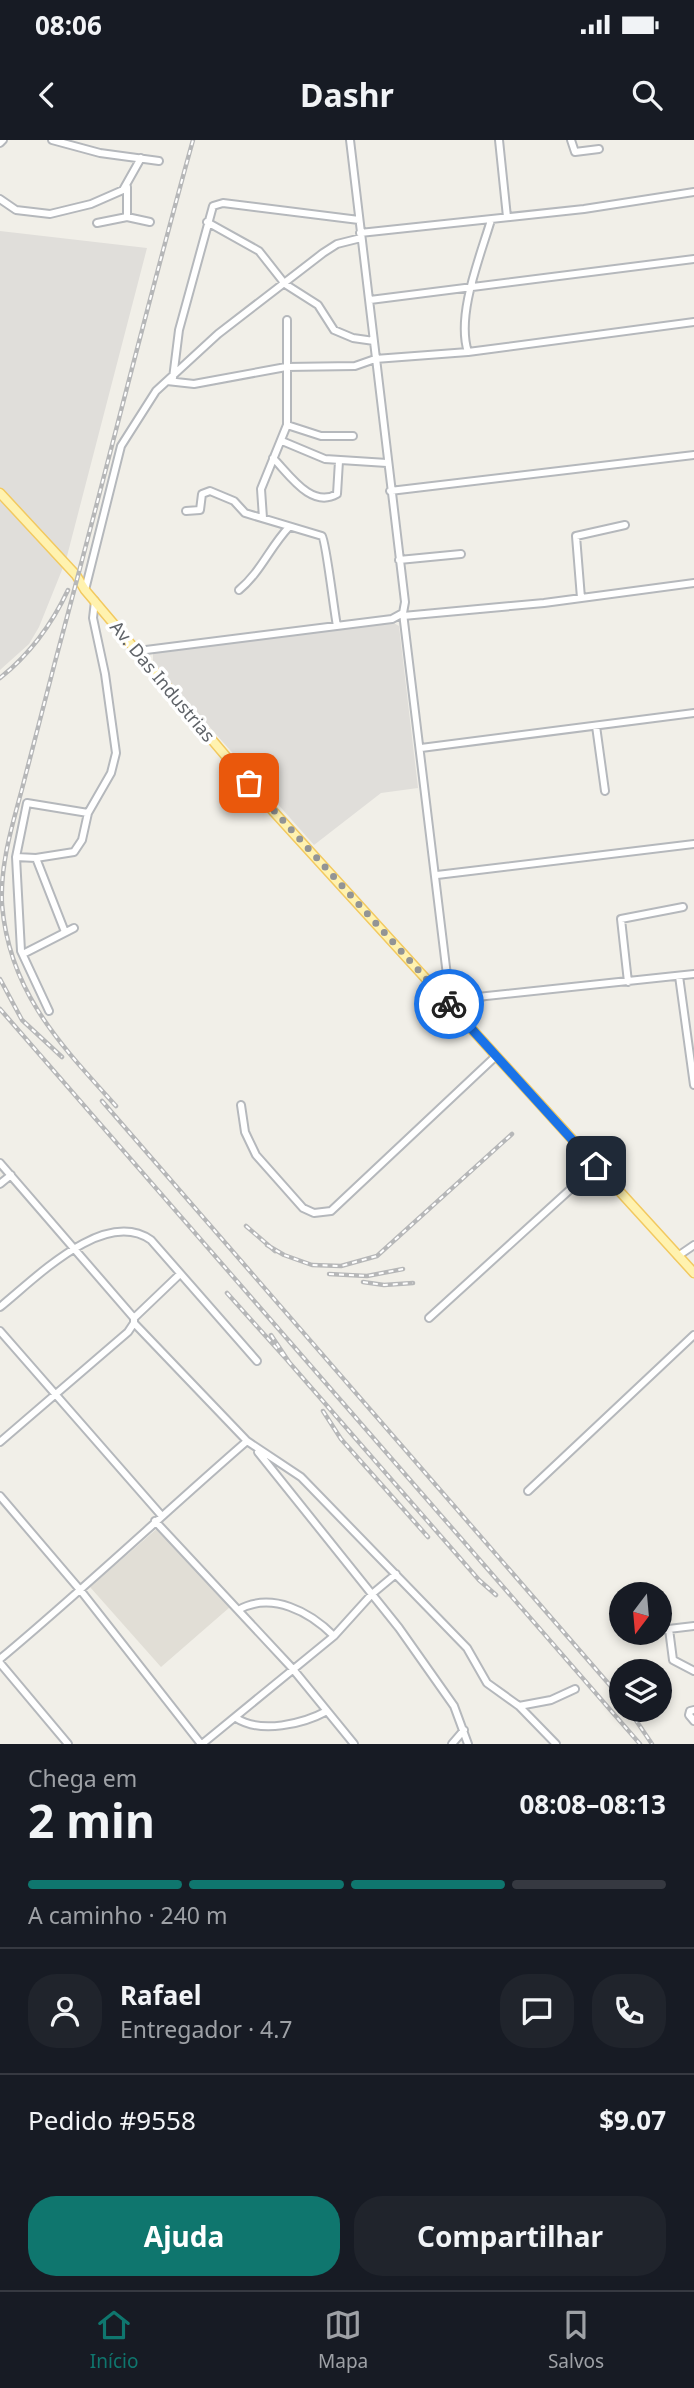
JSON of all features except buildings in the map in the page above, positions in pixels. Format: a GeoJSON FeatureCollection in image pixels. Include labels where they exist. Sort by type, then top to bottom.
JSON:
{"type":"FeatureCollection","features":[{"type":"Feature","properties":{"kind":"main road","name":"Av. Das Industrias"},"geometry":{"type":"LineString","coordinates":[[0,493],[76,573],[85,590],[263,800],[694,1273]]}},
{"type":"Feature","properties":{"kind":"street"},"geometry":{"type":"LineString","coordinates":[[52,140],[100,153],[159,161]]}},
{"type":"Feature","properties":{"kind":"street"},"geometry":{"type":"LineString","coordinates":[[350,140],[405,602],[403,615],[437,875],[447,1000],[694,974]]}},
{"type":"Feature","properties":{"kind":"street"},"geometry":{"type":"LineString","coordinates":[[499,140],[508,217]]}},
{"type":"Feature","properties":{"kind":"street"},"geometry":{"type":"LineString","coordinates":[[570,140],[575,152],[599,149]]}},
{"type":"Feature","properties":{"kind":"street"},"geometry":{"type":"LineString","coordinates":[[127,217],[127,186],[141,158]]}},
{"type":"Feature","properties":{"kind":"street"},"geometry":{"type":"LineString","coordinates":[[0,199],[16,210],[57,213],[113,196],[127,186]]}},
{"type":"Feature","properties":{"kind":"street"},"geometry":{"type":"LineString","coordinates":[[85,590],[121,446],[156,391],[218,334],[337,244],[361,236],[694,192]]}},
{"type":"Feature","properties":{"kind":"street"},"geometry":{"type":"LineString","coordinates":[[170,379],[180,330],[213,206],[223,203],[359,220]]}},
{"type":"Feature","properties":{"kind":"street"},"geometry":{"type":"LineString","coordinates":[[97,222],[127,217],[149,222]]}},
{"type":"Feature","properties":{"kind":"street"},"geometry":{"type":"LineString","coordinates":[[468,352],[465,330],[471,288],[491,220]]}},
{"type":"Feature","properties":{"kind":"street"},"geometry":{"type":"LineString","coordinates":[[207,222],[259,251],[285,284],[317,305],[334,330],[353,338],[374,341]]}},
{"type":"Feature","properties":{"kind":"street"},"geometry":{"type":"LineString","coordinates":[[370,300],[694,259]]}},
{"type":"Feature","properties":{"kind":"street"},"geometry":{"type":"LineString","coordinates":[[263,518],[261,489],[287,425],[287,320]]}},
{"type":"Feature","properties":{"kind":"street"},"geometry":{"type":"LineString","coordinates":[[170,379],[194,384],[286,368],[355,366],[375,359],[468,352],[694,322]]}},
{"type":"Feature","properties":{"kind":"street"},"geometry":{"type":"LineString","coordinates":[[287,425],[321,436],[354,436]]}},
{"type":"Feature","properties":{"kind":"street"},"geometry":{"type":"LineString","coordinates":[[282,441],[316,457],[387,463]]}},
{"type":"Feature","properties":{"kind":"street"},"geometry":{"type":"LineString","coordinates":[[390,491],[694,455]]}},
{"type":"Feature","properties":{"kind":"street"},"geometry":{"type":"LineString","coordinates":[[273,458],[305,491],[319,498],[337,494],[339,461]]}},
{"type":"Feature","properties":{"kind":"street"},"geometry":{"type":"LineString","coordinates":[[186,511],[200,510],[202,494],[210,491],[234,501],[245,513],[325,539],[329,587],[337,626]]}},
{"type":"Feature","properties":{"kind":"street"},"geometry":{"type":"LineString","coordinates":[[581,598],[576,536],[625,525]]}},
{"type":"Feature","properties":{"kind":"street"},"geometry":{"type":"LineString","coordinates":[[239,590],[255,576],[272,545],[289,527]]}},
{"type":"Feature","properties":{"kind":"street"},"geometry":{"type":"LineString","coordinates":[[399,560],[461,554]]}},
{"type":"Feature","properties":{"kind":"street"},"geometry":{"type":"LineString","coordinates":[[138,651],[392,619],[403,615],[581,598],[694,583]]}},
{"type":"Feature","properties":{"kind":"street"},"geometry":{"type":"LineString","coordinates":[[16,857],[36,858],[78,849],[88,813],[111,773],[116,753],[106,674],[93,618],[95,601]]}},
{"type":"Feature","properties":{"kind":"street"},"geometry":{"type":"LineString","coordinates":[[421,748],[694,713]]}},
{"type":"Feature","properties":{"kind":"street"},"geometry":{"type":"LineString","coordinates":[[596,726],[605,791]]}},
{"type":"Feature","properties":{"kind":"street"},"geometry":{"type":"LineString","coordinates":[[49,1010],[23,954],[17,910],[16,857],[27,803],[88,813]]}},
{"type":"Feature","properties":{"kind":"street"},"geometry":{"type":"LineString","coordinates":[[437,875],[694,844]]}},
{"type":"Feature","properties":{"kind":"street"},"geometry":{"type":"LineString","coordinates":[[36,858],[65,932]]}},
{"type":"Feature","properties":{"kind":"street"},"geometry":{"type":"LineString","coordinates":[[628,982],[621,919],[682,907]]}},
{"type":"Feature","properties":{"kind":"street"},"geometry":{"type":"LineString","coordinates":[[23,954],[74,928]]}},
{"type":"Feature","properties":{"kind":"street"},"geometry":{"type":"LineString","coordinates":[[680,976],[694,1085]]}},
{"type":"Feature","properties":{"kind":"street"},"geometry":{"type":"LineString","coordinates":[[460,1017],[483,997]]}},
{"type":"Feature","properties":{"kind":"street"},"geometry":{"type":"LineString","coordinates":[[240,1105],[246,1132],[256,1155],[303,1208],[322,1214],[331,1211],[496,1056]]}},
{"type":"Feature","properties":{"kind":"street"},"geometry":{"type":"LineString","coordinates":[[0,1163],[75,1247],[134,1320],[250,1443],[372,1594],[454,1706],[468,1744]]}},
{"type":"Feature","properties":{"kind":"street"},"geometry":{"type":"LineString","coordinates":[[429,1318],[596,1166]]}},
{"type":"Feature","properties":{"kind":"street"},"geometry":{"type":"LineString","coordinates":[[0,1184],[11,1175]]}},
{"type":"Feature","properties":{"kind":"street"},"geometry":{"type":"LineString","coordinates":[[0,1307],[75,1247],[109,1233],[140,1232],[151,1240],[257,1361]]}},
{"type":"Feature","properties":{"kind":"street"},"geometry":{"type":"LineString","coordinates":[[678,1256],[694,1245]]}},
{"type":"Feature","properties":{"kind":"street"},"geometry":{"type":"LineString","coordinates":[[0,1441],[128,1332],[134,1320],[180,1274]]}},
{"type":"Feature","properties":{"kind":"street"},"geometry":{"type":"LineString","coordinates":[[0,1332],[56,1392],[158,1518],[238,1611],[292,1668],[354,1744]]}},
{"type":"Feature","properties":{"kind":"street"},"geometry":{"type":"LineString","coordinates":[[528,1491],[694,1335]]}},
{"type":"Feature","properties":{"kind":"street"},"geometry":{"type":"LineString","coordinates":[[68,1744],[0,1661],[81,1591],[158,1518],[250,1443]]}},
{"type":"Feature","properties":{"kind":"street"},"geometry":{"type":"LineString","coordinates":[[250,1443],[301,1477],[467,1648],[486,1683],[519,1706],[556,1744]]}},
{"type":"Feature","properties":{"kind":"street"},"geometry":{"type":"LineString","coordinates":[[0,1496],[81,1591],[202,1744],[334,1636],[372,1594],[396,1574]]}},
{"type":"Feature","properties":{"kind":"street"},"geometry":{"type":"LineString","coordinates":[[238,1611],[257,1602],[295,1609],[311,1614],[334,1636]]}},
{"type":"Feature","properties":{"kind":"street"},"geometry":{"type":"LineString","coordinates":[[672,1629],[694,1626]]}},
{"type":"Feature","properties":{"kind":"street"},"geometry":{"type":"LineString","coordinates":[[671,1645],[673,1660],[694,1671]]}},
{"type":"Feature","properties":{"kind":"street"},"geometry":{"type":"LineString","coordinates":[[519,1706],[551,1700],[575,1689]]}},
{"type":"Feature","properties":{"kind":"street"},"geometry":{"type":"LineString","coordinates":[[694,1710],[690,1711],[689,1715],[694,1721]]}},
{"type":"Feature","properties":{"kind":"street"},"geometry":{"type":"LineString","coordinates":[[236,1718],[253,1724],[288,1724],[309,1721],[327,1711]]}},
{"type":"Feature","properties":{"kind":"street"},"geometry":{"type":"LineString","coordinates":[[452,1744],[464,1730]]}},
{"type":"Feature","properties":{"kind":"shaded area"},"geometry":{"type":"Polygon","coordinates":[[[0,231],[147,248],[66,560],[39,627],[29,644],[0,670],[0,231]]]}},
{"type":"Feature","properties":{"kind":"shaded area"},"geometry":{"type":"Polygon","coordinates":[[[392,622],[399,626],[418,788],[381,793],[314,845],[153,663],[153,653],[157,650],[392,622]]]}},
{"type":"Feature","properties":{"kind":"shaded area"},"geometry":{"type":"Polygon","coordinates":[[[159,1527],[230,1607],[161,1667],[90,1587],[159,1527]]]}},
{"type":"Feature","properties":{"kind":"railway"},"geometry":{"type":"LineString","coordinates":[[116,1106],[57,1038],[26,990],[7,935],[2,904],[3,875],[14,817],[193,140]]}},
{"type":"Feature","properties":{"kind":"railway"},"geometry":{"type":"LineString","coordinates":[[0,678],[39,638],[68,590]]}},
{"type":"Feature","properties":{"kind":"railway"},"geometry":{"type":"LineString","coordinates":[[0,979],[22,1020],[62,1057]]}},
{"type":"Feature","properties":{"kind":"railway"},"geometry":{"type":"LineString","coordinates":[[0,1009],[640,1744]]}},
{"type":"Feature","properties":{"kind":"railway"},"geometry":{"type":"LineString","coordinates":[[102,1101],[609,1684]]}},
{"type":"Feature","properties":{"kind":"railway"},"geometry":{"type":"LineString","coordinates":[[267,1245],[284,1255],[312,1265],[341,1266],[377,1256],[512,1134]]}},
{"type":"Feature","properties":{"kind":"railway"},"geometry":{"type":"LineString","coordinates":[[246,1226],[275,1251]]}},
{"type":"Feature","properties":{"kind":"railway"},"geometry":{"type":"LineString","coordinates":[[329,1274],[367,1276],[403,1269]]}},
{"type":"Feature","properties":{"kind":"railway"},"geometry":{"type":"LineString","coordinates":[[363,1282],[384,1285],[413,1283]]}},
{"type":"Feature","properties":{"kind":"railway"},"geometry":{"type":"LineString","coordinates":[[227,1293],[289,1362],[271,1335]]}},
{"type":"Feature","properties":{"kind":"railway"},"geometry":{"type":"LineString","coordinates":[[288,1361],[479,1580],[496,1595]]}},
{"type":"Feature","properties":{"kind":"railway"},"geometry":{"type":"LineString","coordinates":[[323,1411],[341,1439],[428,1537]]}},
{"type":"Feature","properties":{"kind":"railway"},"geometry":{"type":"LineString","coordinates":[[637,1722],[652,1744]]}},
{"type":"Feature","properties":{"kind":"way so far"},"geometry":{"type":"LineString","coordinates":[[249,783],[449,1004]]}},
{"type":"Feature","properties":{"kind":"route"},"geometry":{"type":"LineString","coordinates":[[449,1004],[596,1166]]}}]}
